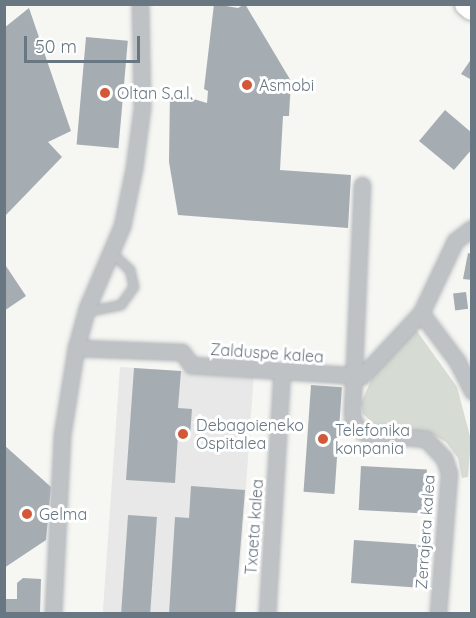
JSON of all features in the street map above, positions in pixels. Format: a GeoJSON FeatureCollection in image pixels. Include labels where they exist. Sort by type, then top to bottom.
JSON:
{"type":"FeatureCollection","features":[{"type":"Feature","properties":{"kind":"main road"},"geometry":{"type":"LineString","coordinates":[[467,4],[471,8]]}},
{"type":"Feature","properties":{"kind":"street"},"geometry":{"type":"LineString","coordinates":[[53,614],[62,435],[76,348],[86,312],[112,253],[134,168],[142,107],[140,4]]}},
{"type":"Feature","properties":{"kind":"street"},"geometry":{"type":"LineString","coordinates":[[362,185],[354,378],[369,372],[421,313],[455,241],[471,228]]}},
{"type":"Feature","properties":{"kind":"street"},"geometry":{"type":"LineString","coordinates":[[421,313],[457,361],[471,391]]}},
{"type":"Feature","properties":{"kind":"street","name":"Zalduspe kalea"},"geometry":{"type":"LineString","coordinates":[[76,348],[182,352],[191,365],[354,378]]}},
{"type":"Feature","properties":{"kind":"street","name":"Txaeta kalea"},"geometry":{"type":"LineString","coordinates":[[267,614],[282,372]]}},
{"type":"Feature","properties":{"kind":"street","name":"Zerrajera kalea"},"geometry":{"type":"LineString","coordinates":[[354,378],[352,411],[358,429],[373,435],[426,439],[444,458],[449,473],[438,614]]}},
{"type":"Feature","properties":{"kind":"lane"},"geometry":{"type":"LineString","coordinates":[[86,312],[121,305],[134,287],[130,270],[112,253]]}},
{"type":"Feature","properties":{"kind":"shaded area"},"geometry":{"type":"Polygon","coordinates":[[[414,327],[457,387],[471,440],[468,477],[462,478],[458,458],[446,442],[430,433],[378,427],[363,414],[361,403],[375,371],[414,327]]]}},
{"type":"Feature","properties":{"kind":"shaded area","name":"Debagoieneko Ospitalea"},"geometry":{"type":"Polygon","coordinates":[[[120,367],[254,376],[237,614],[103,614],[120,367]]]}},
{"type":"Feature","properties":{"kind":"building"},"geometry":{"type":"Polygon","coordinates":[[[214,4],[238,8],[245,4],[291,81],[289,116],[283,116],[280,170],[351,175],[348,228],[178,215],[169,162],[170,92],[207,103],[208,91],[204,89],[214,4]]]}},
{"type":"Feature","properties":{"kind":"building"},"geometry":{"type":"Polygon","coordinates":[[[29,8],[71,131],[48,142],[62,157],[4,217],[4,28],[29,8]]]}},
{"type":"Feature","properties":{"kind":"building","name":"Oltan S.a.l."},"geometry":{"type":"Polygon","coordinates":[[[86,37],[128,41],[118,148],[77,145],[86,37]]]}},
{"type":"Feature","properties":{"kind":"building"},"geometry":{"type":"Polygon","coordinates":[[[472,58],[472,80],[461,74],[472,58]]]}},
{"type":"Feature","properties":{"kind":"building"},"geometry":{"type":"Polygon","coordinates":[[[445,110],[472,133],[472,149],[454,170],[419,141],[445,110]]]}},
{"type":"Feature","properties":{"kind":"building"},"geometry":{"type":"Polygon","coordinates":[[[468,253],[472,254],[472,280],[463,279],[468,253]]]}},
{"type":"Feature","properties":{"kind":"building"},"geometry":{"type":"Polygon","coordinates":[[[4,263],[26,296],[4,311],[4,263]]]}},
{"type":"Feature","properties":{"kind":"building"},"geometry":{"type":"Polygon","coordinates":[[[466,292],[468,309],[455,310],[453,294],[466,292]]]}},
{"type":"Feature","properties":{"kind":"building"},"geometry":{"type":"Polygon","coordinates":[[[134,368],[181,371],[178,408],[192,409],[190,436],[178,435],[175,483],[126,480],[134,368]]]}},
{"type":"Feature","properties":{"kind":"building","name":"Telefonika konpania"},"geometry":{"type":"Polygon","coordinates":[[[311,385],[342,387],[334,494],[304,492],[311,385]]]}},
{"type":"Feature","properties":{"kind":"building","name":"Gelma"},"geometry":{"type":"Polygon","coordinates":[[[4,445],[51,487],[46,540],[4,568],[4,445]]]}},
{"type":"Feature","properties":{"kind":"building"},"geometry":{"type":"Polygon","coordinates":[[[361,466],[427,469],[425,513],[359,510],[361,466]]]}},
{"type":"Feature","properties":{"kind":"building"},"geometry":{"type":"Polygon","coordinates":[[[191,486],[245,490],[235,614],[169,614],[175,517],[189,518],[191,486]]]}},
{"type":"Feature","properties":{"kind":"building"},"geometry":{"type":"Polygon","coordinates":[[[128,515],[157,517],[150,614],[121,614],[128,515]]]}},
{"type":"Feature","properties":{"kind":"building"},"geometry":{"type":"Polygon","coordinates":[[[354,540],[419,545],[416,587],[351,583],[354,540]]]}},
{"type":"Feature","properties":{"kind":"building"},"geometry":{"type":"Polygon","coordinates":[[[23,578],[41,579],[40,614],[4,614],[4,599],[17,599],[17,583],[23,578]]]}},
{"type":"Feature","properties":{"kind":"place","name":"Asmobi"},"geometry":{"type":"Point","coordinates":[247,85]}},
{"type":"Feature","properties":{"kind":"place","name":"Oltan S.a.l."},"geometry":{"type":"Point","coordinates":[105,93]}},
{"type":"Feature","properties":{"kind":"place","name":"Debagoieneko Ospitalea"},"geometry":{"type":"Point","coordinates":[183,434]}},
{"type":"Feature","properties":{"kind":"place","name":"Telefonika konpania"},"geometry":{"type":"Point","coordinates":[323,439]}},
{"type":"Feature","properties":{"kind":"place","name":"Gelma"},"geometry":{"type":"Point","coordinates":[27,514]}}]}
